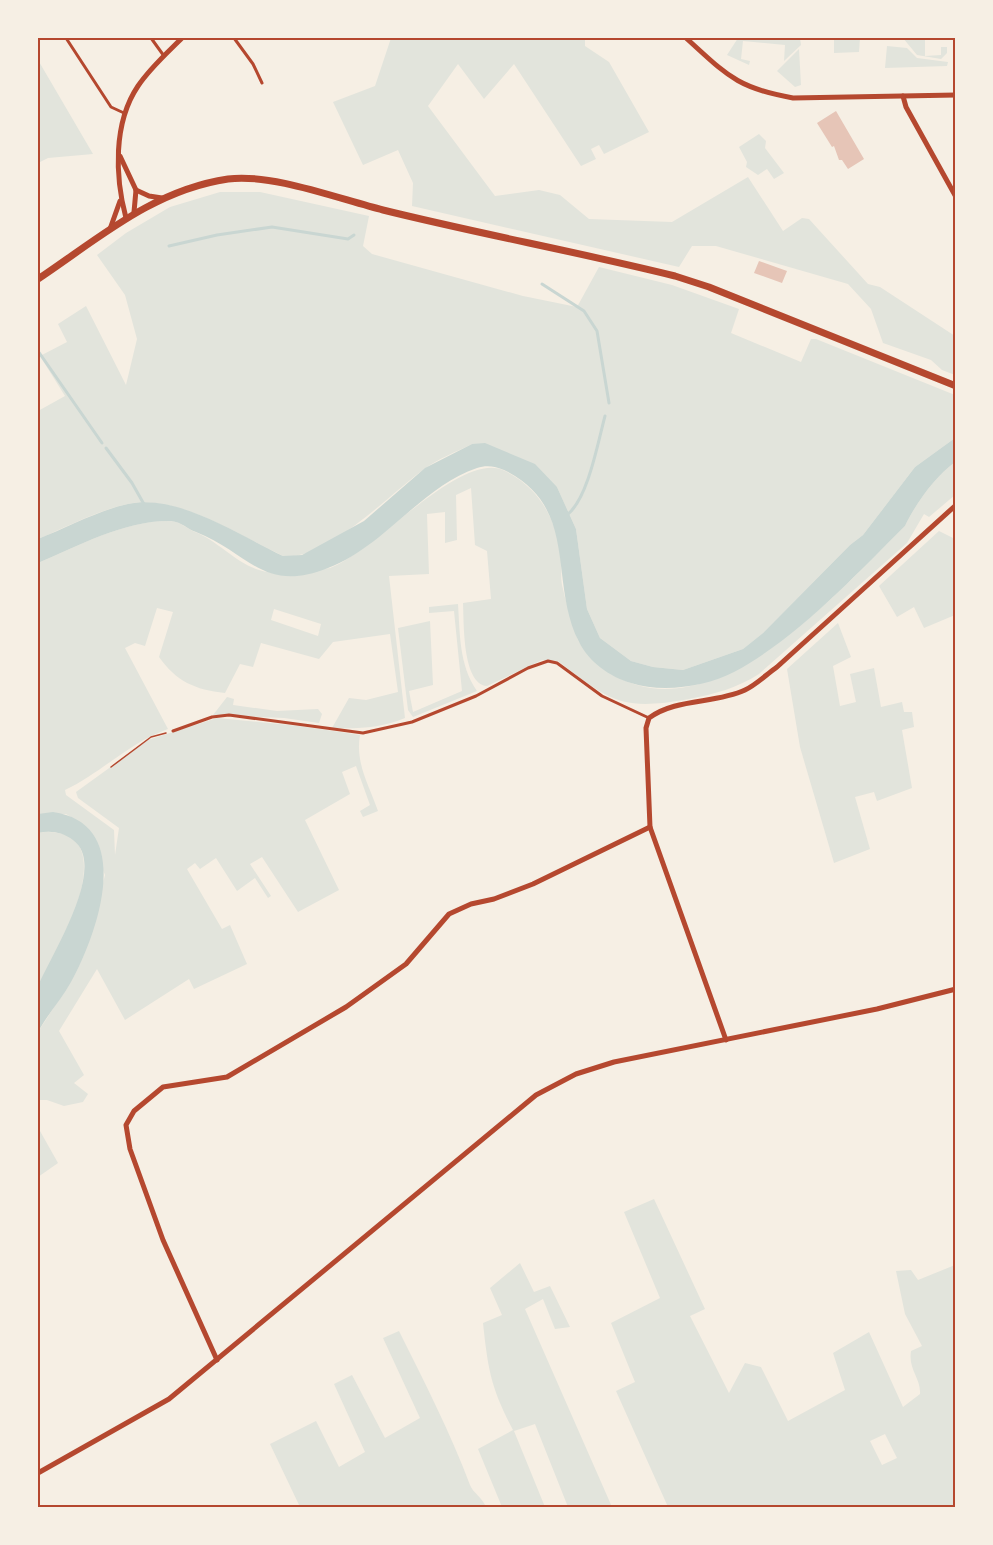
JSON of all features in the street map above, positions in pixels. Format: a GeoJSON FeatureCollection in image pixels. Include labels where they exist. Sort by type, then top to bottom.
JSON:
{"type":"FeatureCollection","features":[{"type":"Feature","properties":{"kind":"street"},"geometry":{"type":"LineString","coordinates":[[126,218],[121,199],[119,155],[126,113],[137,87],[182,38]]}},
{"type":"Feature","properties":{"kind":"street"},"geometry":{"type":"LineString","coordinates":[[686,38],[738,83],[768,94],[793,98],[956,95]]}},
{"type":"Feature","properties":{"kind":"street"},"geometry":{"type":"LineString","coordinates":[[903,96],[906,107],[956,197]]}},
{"type":"Feature","properties":{"kind":"street"},"geometry":{"type":"LineString","coordinates":[[119,155],[136,190],[134,212]]}},
{"type":"Feature","properties":{"kind":"street"},"geometry":{"type":"LineString","coordinates":[[38,279],[134,212],[162,198],[229,179],[262,179],[385,210],[648,269],[709,286],[956,386]]}},
{"type":"Feature","properties":{"kind":"street"},"geometry":{"type":"LineString","coordinates":[[136,190],[149,196],[162,198]]}},
{"type":"Feature","properties":{"kind":"street"},"geometry":{"type":"LineString","coordinates":[[109,230],[121,199]]}},
{"type":"Feature","properties":{"kind":"street"},"geometry":{"type":"LineString","coordinates":[[726,1040],[650,827],[646,728],[650,718],[674,706],[712,700],[746,690],[777,667],[956,505]]}},
{"type":"Feature","properties":{"kind":"street"},"geometry":{"type":"LineString","coordinates":[[217,1360],[164,1240],[130,1149],[126,1125],[134,1111],[163,1087],[227,1077],[348,1006],[406,964],[449,914],[471,904],[494,899],[533,884],[650,827]]}},
{"type":"Feature","properties":{"kind":"street"},"geometry":{"type":"LineString","coordinates":[[38,1473],[156,1408],[536,1095],[576,1074],[598,1066],[926,998],[956,989]]}},
{"type":"Feature","properties":{"kind":"lane"},"geometry":{"type":"LineString","coordinates":[[66,38],[111,107],[126,113]]}},
{"type":"Feature","properties":{"kind":"lane"},"geometry":{"type":"LineString","coordinates":[[151,38],[164,56]]}},
{"type":"Feature","properties":{"kind":"lane"},"geometry":{"type":"LineString","coordinates":[[234,38],[253,64],[262,83]]}},
{"type":"Feature","properties":{"kind":"lane"},"geometry":{"type":"LineString","coordinates":[[173,731],[212,717],[229,716],[363,733],[412,722],[476,696],[528,668],[548,661],[558,663],[602,696],[650,718]]}},
{"type":"Feature","properties":{"kind":"path"},"geometry":{"type":"LineString","coordinates":[[111,767],[151,737],[173,731]]}},
{"type":"Feature","properties":{"kind":"shaded area"},"geometry":{"type":"Polygon","coordinates":[[[391,38],[585,38],[585,46],[609,62],[649,132],[604,154],[599,145],[591,149],[596,159],[581,166],[514,64],[484,99],[458,64],[428,106],[495,196],[539,190],[560,195],[589,219],[672,222],[748,177],[783,231],[802,218],[809,219],[868,284],[880,287],[955,336],[955,375],[942,370],[931,360],[883,343],[871,309],[848,284],[716,246],[692,246],[679,267],[412,206],[413,183],[398,150],[363,165],[333,102],[375,86],[391,38]]]}},
{"type":"Feature","properties":{"kind":"shaded area"},"geometry":{"type":"Polygon","coordinates":[[[738,38],[800,38],[801,45],[784,61],[785,45],[743,41],[741,59],[750,61],[749,65],[727,55],[738,38]]]}},
{"type":"Feature","properties":{"kind":"shaded area"},"geometry":{"type":"Polygon","coordinates":[[[834,38],[860,38],[859,52],[834,53],[834,38]]]}},
{"type":"Feature","properties":{"kind":"shaded area"},"geometry":{"type":"Polygon","coordinates":[[[903,38],[925,38],[925,56],[941,55],[941,47],[947,47],[947,53],[941,59],[917,55],[903,38]]]}},
{"type":"Feature","properties":{"kind":"shaded area"},"geometry":{"type":"Polygon","coordinates":[[[887,46],[907,48],[917,58],[948,62],[947,66],[885,68],[887,46]]]}},
{"type":"Feature","properties":{"kind":"shaded area"},"geometry":{"type":"Polygon","coordinates":[[[799,49],[801,85],[795,87],[777,71],[799,49]]]}},
{"type":"Feature","properties":{"kind":"shaded area"},"geometry":{"type":"Polygon","coordinates":[[[38,60],[93,154],[48,158],[38,163],[38,60]]]}},
{"type":"Feature","properties":{"kind":"shaded area"},"geometry":{"type":"Polygon","coordinates":[[[759,134],[766,141],[765,148],[784,173],[774,179],[767,169],[758,175],[746,167],[747,162],[739,147],[759,134]]]}},
{"type":"Feature","properties":{"kind":"shaded area"},"geometry":{"type":"Polygon","coordinates":[[[220,192],[260,192],[369,216],[363,246],[372,254],[523,296],[577,307],[599,267],[672,285],[739,309],[731,333],[801,362],[811,339],[816,339],[955,395],[955,438],[915,467],[863,535],[850,545],[763,633],[743,649],[683,670],[653,667],[631,661],[600,638],[587,609],[576,529],[557,487],[472,444],[428,466],[357,524],[318,548],[300,555],[283,556],[188,511],[167,505],[147,503],[128,504],[105,510],[38,539],[38,411],[65,396],[40,356],[67,342],[58,324],[86,306],[126,385],[137,339],[125,295],[97,255],[126,233],[170,207],[220,192]]]}},
{"type":"Feature","properties":{"kind":"shaded area"},"geometry":{"type":"Polygon","coordinates":[[[955,438],[955,462],[927,491],[905,526],[824,605],[757,659],[723,677],[683,687],[656,688],[631,683],[608,673],[588,656],[579,642],[570,619],[553,525],[543,504],[528,486],[504,470],[494,467],[480,467],[457,477],[438,489],[367,546],[328,568],[306,575],[287,576],[271,573],[257,567],[214,540],[171,521],[119,529],[38,563],[38,539],[106,510],[147,502],[188,510],[283,556],[302,555],[364,521],[425,468],[472,444],[485,443],[535,464],[557,487],[576,529],[587,609],[600,638],[631,661],[653,667],[683,670],[743,649],[763,633],[850,545],[863,535],[915,467],[955,438]]]}},
{"type":"Feature","properties":{"kind":"shaded area"},"geometry":{"type":"Polygon","coordinates":[[[955,462],[955,495],[929,517],[924,514],[907,543],[759,674],[726,690],[689,699],[648,704],[618,700],[591,686],[558,661],[542,660],[487,686],[479,683],[473,675],[466,651],[463,603],[491,599],[487,551],[475,545],[471,488],[456,495],[457,540],[445,543],[445,512],[427,514],[429,574],[389,576],[405,718],[369,727],[332,728],[349,698],[366,700],[398,692],[390,634],[333,642],[319,659],[261,643],[253,667],[240,664],[225,693],[195,687],[179,678],[165,665],[159,657],[173,612],[157,608],[145,646],[135,643],[125,648],[168,729],[141,742],[65,790],[66,795],[114,830],[115,855],[119,828],[78,798],[76,792],[148,740],[217,718],[360,735],[361,764],[378,811],[363,817],[360,811],[370,805],[356,766],[342,772],[350,794],[305,820],[339,890],[298,912],[262,857],[250,864],[271,896],[268,898],[255,878],[237,891],[216,858],[200,869],[195,863],[187,869],[222,929],[230,925],[247,964],[194,989],[189,979],[125,1020],[97,969],[59,1031],[84,1075],[74,1083],[88,1094],[83,1102],[64,1106],[47,1100],[38,1100],[38,1032],[71,981],[88,942],[105,875],[84,825],[66,814],[38,814],[38,563],[119,529],[170,521],[204,536],[258,570],[276,572],[330,568],[370,543],[443,487],[466,474],[487,468],[505,471],[529,487],[538,497],[551,520],[559,547],[565,597],[577,638],[584,650],[604,669],[628,682],[673,689],[710,680],[747,663],[784,638],[819,610],[905,526],[927,491],[955,462]],[[274,609],[271,620],[318,636],[321,624],[274,609]]]}},
{"type":"Feature","properties":{"kind":"shaded area"},"geometry":{"type":"Polygon","coordinates":[[[939,531],[955,539],[955,615],[924,628],[914,607],[897,617],[879,586],[939,531]]]}},
{"type":"Feature","properties":{"kind":"shaded area"},"geometry":{"type":"Polygon","coordinates":[[[458,604],[464,660],[477,691],[413,717],[408,710],[398,628],[430,621],[433,685],[409,691],[413,712],[462,691],[454,611],[429,613],[429,607],[458,604]]]}},
{"type":"Feature","properties":{"kind":"shaded area"},"geometry":{"type":"Polygon","coordinates":[[[838,623],[851,657],[833,666],[840,706],[856,702],[850,674],[874,668],[881,707],[902,702],[904,712],[912,712],[914,727],[902,730],[912,788],[877,801],[874,792],[855,797],[870,849],[834,863],[800,747],[787,669],[838,623]]]}},
{"type":"Feature","properties":{"kind":"shaded area"},"geometry":{"type":"Polygon","coordinates":[[[227,697],[234,699],[233,705],[277,711],[318,709],[322,714],[319,723],[284,718],[213,715],[227,697]]]}},
{"type":"Feature","properties":{"kind":"shaded area"},"geometry":{"type":"Polygon","coordinates":[[[53,812],[79,821],[95,837],[102,859],[103,884],[99,911],[81,962],[67,989],[38,1032],[36,1002],[38,986],[74,912],[84,870],[82,853],[73,840],[56,832],[38,833],[38,814],[53,812]]]}},
{"type":"Feature","properties":{"kind":"shaded area"},"geometry":{"type":"Polygon","coordinates":[[[38,833],[63,834],[75,840],[83,858],[83,876],[73,917],[38,987],[38,833]]]}},
{"type":"Feature","properties":{"kind":"shaded area"},"geometry":{"type":"Polygon","coordinates":[[[38,1117],[40,1131],[58,1163],[38,1177],[38,1117]]]}},
{"type":"Feature","properties":{"kind":"shaded area"},"geometry":{"type":"Polygon","coordinates":[[[654,1199],[705,1309],[690,1316],[729,1393],[745,1363],[761,1367],[788,1421],[845,1390],[833,1353],[869,1332],[903,1407],[920,1394],[911,1351],[922,1346],[905,1314],[896,1271],[911,1270],[918,1280],[955,1265],[955,1507],[668,1507],[616,1391],[635,1382],[611,1323],[660,1298],[624,1212],[654,1199]],[[885,1434],[870,1441],[882,1465],[897,1458],[885,1434]]]}},
{"type":"Feature","properties":{"kind":"shaded area"},"geometry":{"type":"Polygon","coordinates":[[[520,1263],[534,1292],[550,1286],[570,1327],[555,1329],[543,1299],[525,1309],[612,1507],[568,1507],[535,1424],[514,1431],[545,1507],[502,1507],[478,1449],[513,1430],[492,1378],[483,1323],[502,1315],[490,1288],[520,1263]]]}},
{"type":"Feature","properties":{"kind":"shaded area"},"geometry":{"type":"Polygon","coordinates":[[[399,1331],[446,1427],[471,1488],[486,1507],[300,1507],[270,1444],[316,1421],[339,1467],[365,1452],[334,1384],[352,1375],[385,1438],[420,1418],[383,1338],[399,1331]]]}},
{"type":"Feature","properties":{"kind":"building"},"geometry":{"type":"Polygon","coordinates":[[[836,111],[864,159],[848,169],[842,160],[839,160],[834,146],[832,147],[817,123],[836,111]]]}},
{"type":"Feature","properties":{"kind":"building"},"geometry":{"type":"Polygon","coordinates":[[[759,261],[787,271],[782,283],[754,273],[759,261]]]}},
{"type":"Feature","properties":{"kind":"waterway"},"geometry":{"type":"LineString","coordinates":[[169,246],[217,235],[272,227],[348,239],[354,235]]}},
{"type":"Feature","properties":{"kind":"waterway"},"geometry":{"type":"LineString","coordinates":[[542,284],[584,311],[597,331],[609,403]]}},
{"type":"Feature","properties":{"kind":"waterway"},"geometry":{"type":"LineString","coordinates":[[38,351],[102,443]]}},
{"type":"Feature","properties":{"kind":"waterway"},"geometry":{"type":"LineString","coordinates":[[568,514],[587,483],[605,416]]}},
{"type":"Feature","properties":{"kind":"waterway"},"geometry":{"type":"LineString","coordinates":[[106,448],[132,483],[145,506]]}}]}
